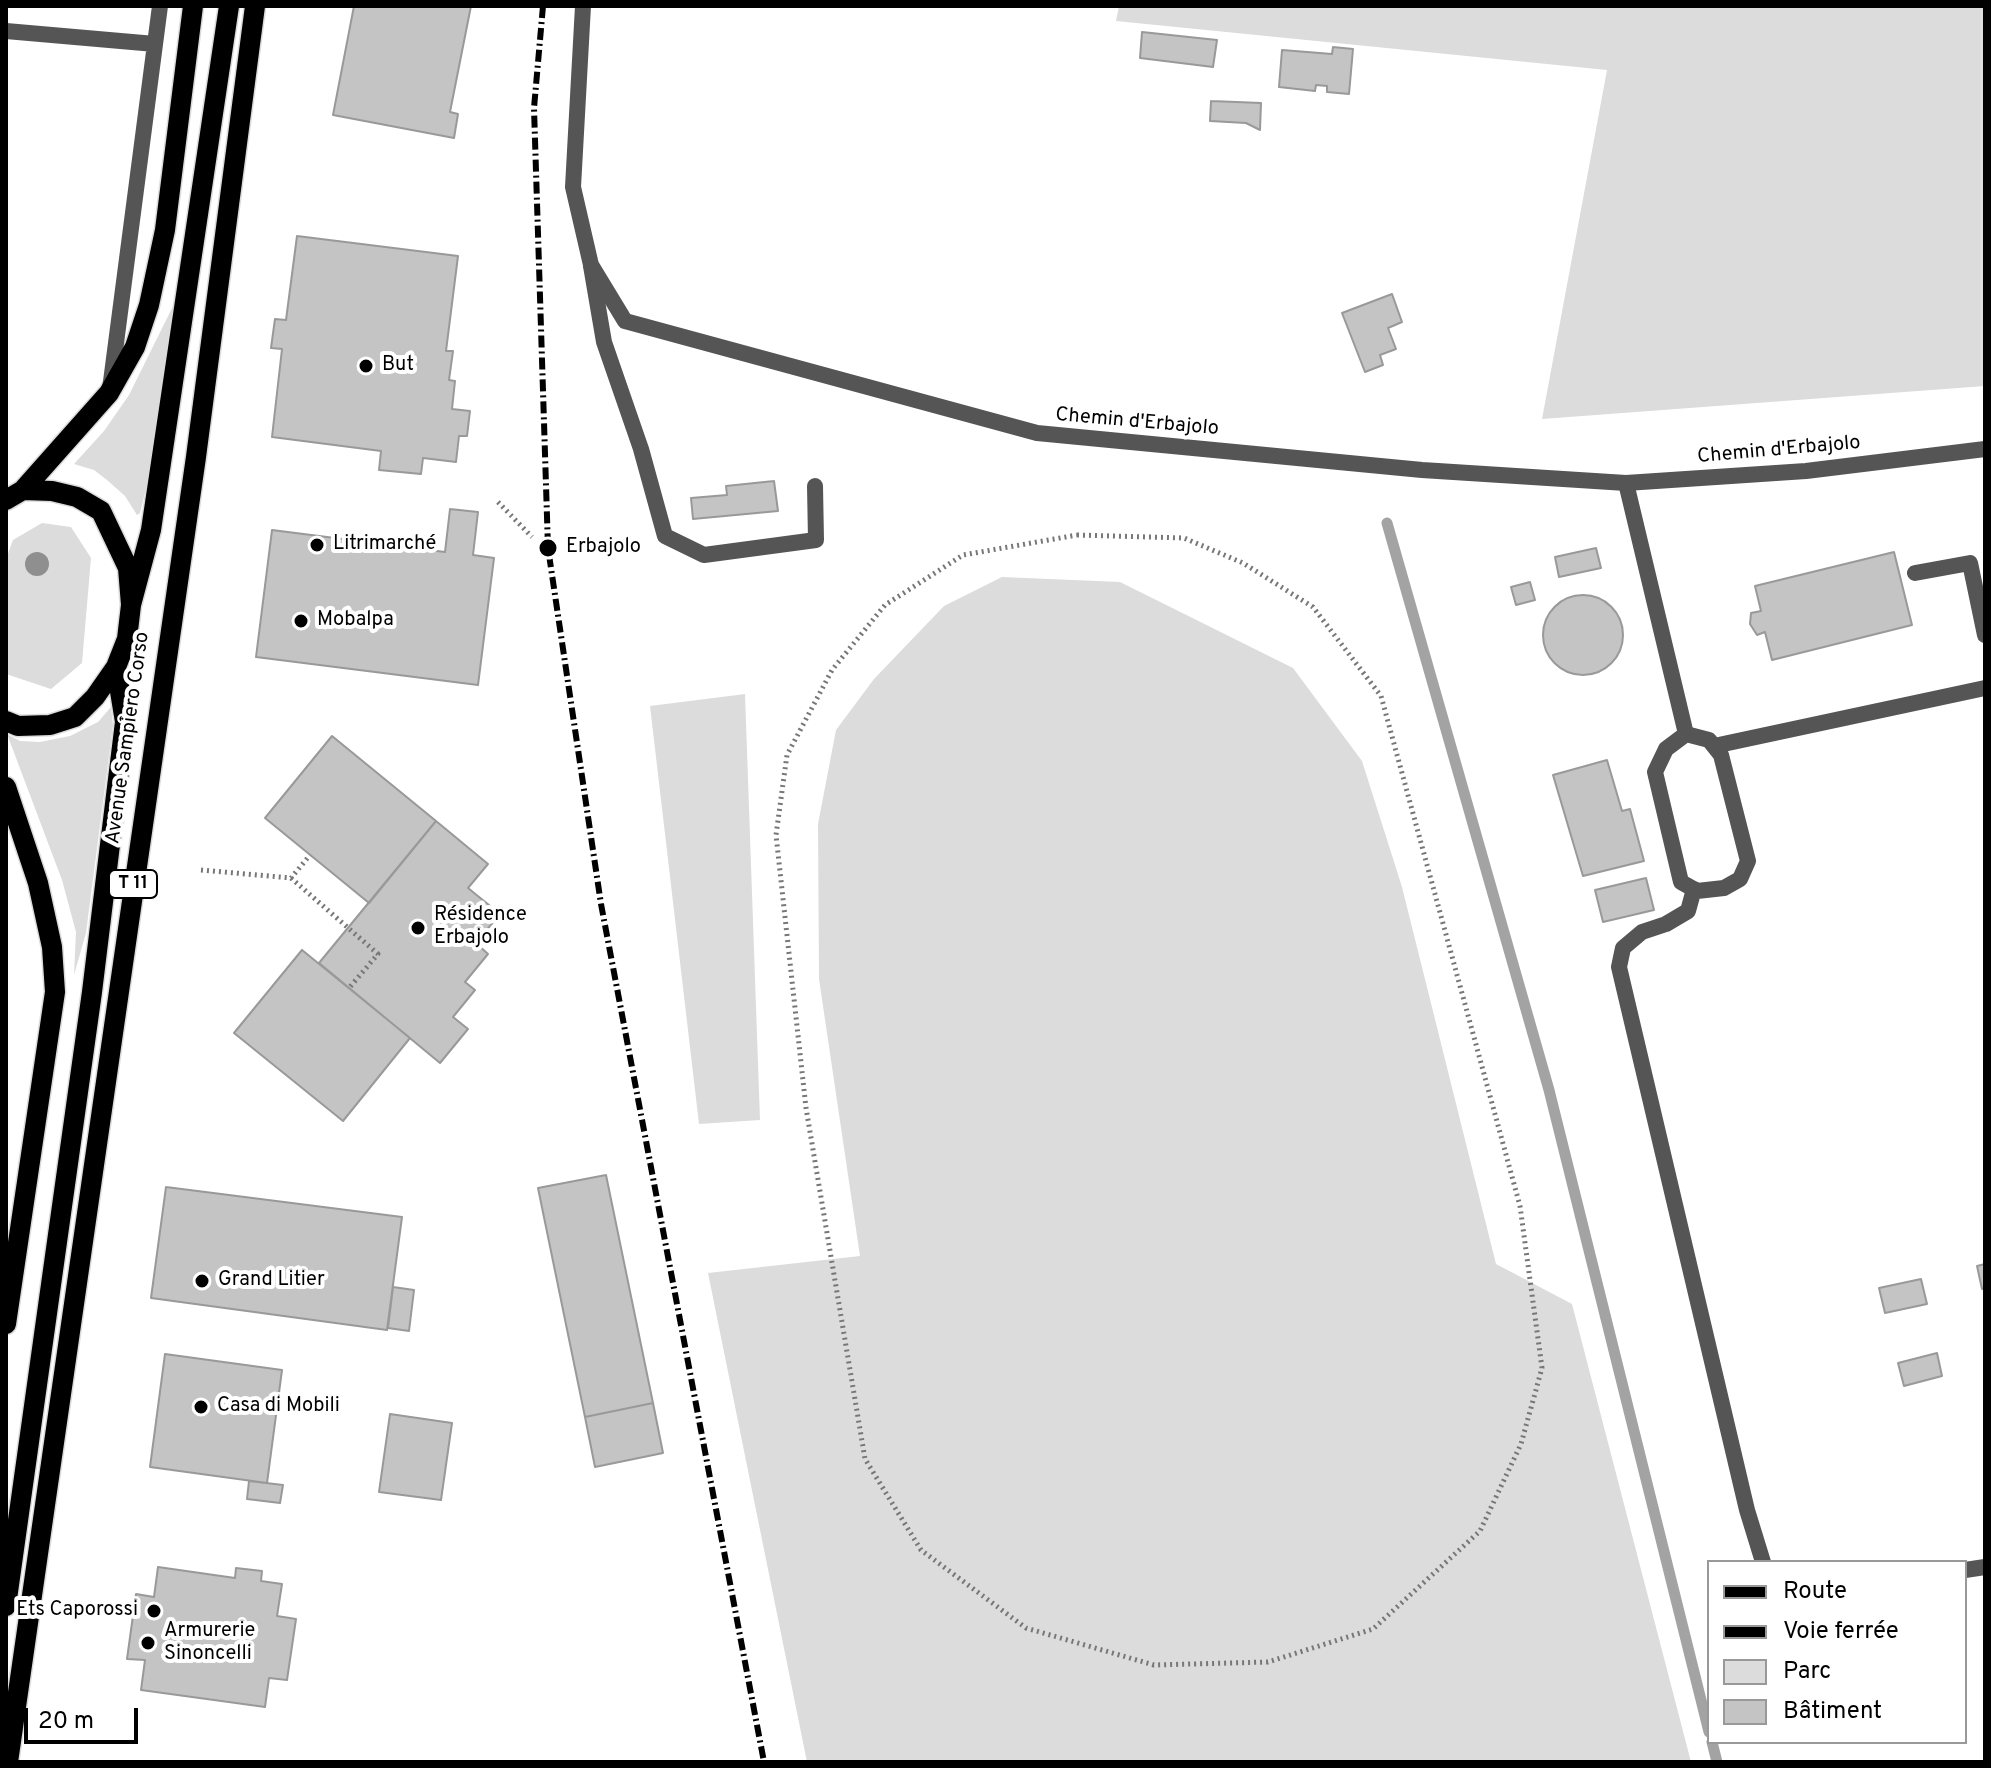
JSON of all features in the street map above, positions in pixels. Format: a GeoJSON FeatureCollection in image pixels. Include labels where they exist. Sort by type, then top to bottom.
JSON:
{"type":"FeatureCollection","features":[{"type":"Feature","properties":{"kind":"main road"},"geometry":{"type":"LineString","coordinates":[[14,495],[109,393],[135,347],[149,305],[165,230],[193,6]]}},
{"type":"Feature","properties":{"kind":"main road","name":"Avenue Sampiero Corso"},"geometry":{"type":"LineString","coordinates":[[131,605],[151,530],[229,6]]}},
{"type":"Feature","properties":{"kind":"main road","name":"Avenue Sampiero Corso"},"geometry":{"type":"LineString","coordinates":[[8,1762],[196,457],[255,6]]}},
{"type":"Feature","properties":{"kind":"main road"},"geometry":{"type":"LineString","coordinates":[[6,721],[18,726],[50,725],[75,717],[95,697],[116,667],[127,639],[131,605],[128,568],[101,511],[77,497],[52,491],[14,495]]}},
{"type":"Feature","properties":{"kind":"main road","name":"Avenue Sampiero Corso"},"geometry":{"type":"LineString","coordinates":[[6,1606],[92,992],[125,722],[116,667]]}},
{"type":"Feature","properties":{"kind":"main road"},"geometry":{"type":"LineString","coordinates":[[6,787],[38,883],[52,947],[55,992],[6,1324]]}},
{"type":"Feature","properties":{"kind":"street"},"geometry":{"type":"LineString","coordinates":[[109,393],[160,6]]}},
{"type":"Feature","properties":{"kind":"street","name":"Chemin d'Erbajolo"},"geometry":{"type":"LineString","coordinates":[[583,6],[573,187],[591,265],[625,321],[1037,433],[1422,470],[1626,483],[1806,471],[1985,449]]}},
{"type":"Feature","properties":{"kind":"street"},"geometry":{"type":"LineString","coordinates":[[6,31],[155,44]]}},
{"type":"Feature","properties":{"kind":"street"},"geometry":{"type":"LineString","coordinates":[[591,265],[604,342],[641,449],[665,536],[704,555],[816,540],[815,486]]}},
{"type":"Feature","properties":{"kind":"street"},"geometry":{"type":"LineString","coordinates":[[1626,483],[1686,734]]}},
{"type":"Feature","properties":{"kind":"street"},"geometry":{"type":"LineString","coordinates":[[1915,573],[1970,563],[1985,635]]}},
{"type":"Feature","properties":{"kind":"street"},"geometry":{"type":"LineString","coordinates":[[1714,746],[1985,688]]}},
{"type":"Feature","properties":{"kind":"street"},"geometry":{"type":"LineString","coordinates":[[1686,734],[1709,740],[1721,755],[1748,861],[1740,879],[1724,888],[1694,889],[1681,882],[1655,772],[1666,749],[1686,734]]}},
{"type":"Feature","properties":{"kind":"street"},"geometry":{"type":"LineString","coordinates":[[1694,889],[1688,911],[1666,924],[1642,932],[1623,948],[1619,967],[1747,1510],[1762,1560]]}},
{"type":"Feature","properties":{"kind":"path"},"geometry":{"type":"LineString","coordinates":[[498,502],[532,537]]}},
{"type":"Feature","properties":{"kind":"path"},"geometry":{"type":"LineString","coordinates":[[1077,535],[1184,538],[1243,563],[1313,607],[1381,696],[1520,1206],[1542,1368],[1521,1444],[1480,1531],[1373,1629],[1268,1662],[1154,1665],[1026,1628],[921,1550],[865,1459],[806,1108],[776,835],[787,755],[832,670],[885,605],[963,555],[1077,535]]}},
{"type":"Feature","properties":{"kind":"path"},"geometry":{"type":"LineString","coordinates":[[291,878],[310,855]]}},
{"type":"Feature","properties":{"kind":"path"},"geometry":{"type":"LineString","coordinates":[[201,870],[291,878],[378,954],[349,988]]}},
{"type":"Feature","properties":{"kind":"green space"},"geometry":{"type":"Polygon","coordinates":[[[1119,6],[1985,6],[1985,386],[1542,419],[1607,70],[1116,21],[1119,6]]]}},
{"type":"Feature","properties":{"kind":"green space"},"geometry":{"type":"Polygon","coordinates":[[[175,302],[150,472],[137,515],[125,496],[107,480],[94,470],[74,464],[104,431],[129,395],[175,302]]]}},
{"type":"Feature","properties":{"kind":"green space"},"geometry":{"type":"Polygon","coordinates":[[[42,523],[71,527],[91,558],[82,663],[51,689],[6,674],[6,559],[13,540],[42,523]]]}},
{"type":"Feature","properties":{"kind":"green space"},"geometry":{"type":"Polygon","coordinates":[[[1002,577],[1120,582],[1293,668],[1362,761],[1402,887],[1496,1264],[1572,1304],[1691,1762],[807,1762],[708,1273],[860,1256],[819,979],[818,824],[836,730],[874,679],[944,606],[1002,577]]]}},
{"type":"Feature","properties":{"kind":"green space"},"geometry":{"type":"Polygon","coordinates":[[[745,694],[760,1120],[699,1124],[650,706],[745,694]]]}},
{"type":"Feature","properties":{"kind":"green space"},"geometry":{"type":"Polygon","coordinates":[[[111,707],[113,725],[86,933],[74,975],[76,932],[62,880],[7,734],[20,741],[40,742],[70,736],[98,722],[111,707]]]}},
{"type":"Feature","properties":{"kind":"building"},"geometry":{"type":"Polygon","coordinates":[[[354,6],[471,6],[450,112],[458,114],[454,138],[333,115],[354,6]]]}},
{"type":"Feature","properties":{"kind":"building"},"geometry":{"type":"Polygon","coordinates":[[[1142,32],[1217,40],[1213,67],[1140,58],[1142,32]]]}},
{"type":"Feature","properties":{"kind":"building"},"geometry":{"type":"Polygon","coordinates":[[[1333,47],[1353,49],[1349,94],[1327,92],[1327,86],[1316,85],[1315,91],[1279,87],[1282,50],[1332,54],[1333,47]]]}},
{"type":"Feature","properties":{"kind":"building"},"geometry":{"type":"Polygon","coordinates":[[[1211,101],[1261,103],[1260,130],[1246,123],[1210,121],[1211,101]]]}},
{"type":"Feature","properties":{"kind":"building","name":"But"},"geometry":{"type":"Polygon","coordinates":[[[297,236],[458,256],[446,351],[453,351],[449,380],[455,381],[452,409],[470,411],[467,436],[459,436],[456,462],[423,458],[421,474],[379,470],[381,451],[272,437],[282,349],[271,348],[275,319],[286,320],[297,236]]]}},
{"type":"Feature","properties":{"kind":"building"},"geometry":{"type":"Polygon","coordinates":[[[1392,294],[1402,322],[1388,328],[1396,349],[1380,355],[1383,365],[1365,372],[1342,313],[1392,294]]]}},
{"type":"Feature","properties":{"kind":"building"},"geometry":{"type":"Polygon","coordinates":[[[774,481],[778,511],[693,519],[691,498],[727,495],[726,486],[774,481]]]}},
{"type":"Feature","properties":{"kind":"building"},"geometry":{"type":"Polygon","coordinates":[[[450,509],[478,512],[473,555],[494,558],[478,685],[256,657],[272,530],[445,552],[450,509]]]}},
{"type":"Feature","properties":{"kind":"building"},"geometry":{"type":"Polygon","coordinates":[[[1596,548],[1601,568],[1559,577],[1555,557],[1596,548]]]}},
{"type":"Feature","properties":{"kind":"building"},"geometry":{"type":"Polygon","coordinates":[[[1894,552],[1912,625],[1772,660],[1765,632],[1757,635],[1750,624],[1751,613],[1761,611],[1755,586],[1894,552]]]}},
{"type":"Feature","properties":{"kind":"building"},"geometry":{"type":"Polygon","coordinates":[[[1530,582],[1535,600],[1516,605],[1511,587],[1530,582]]]}},
{"type":"Feature","properties":{"kind":"building"},"geometry":{"type":"Polygon","coordinates":[[[1583,595],[1598,598],[1611,607],[1620,620],[1623,635],[1620,650],[1611,663],[1598,672],[1583,675],[1568,672],[1555,663],[1546,650],[1543,635],[1546,620],[1555,607],[1568,598],[1583,595]]]}},
{"type":"Feature","properties":{"kind":"building","name":"Résidence Erbajolo"},"geometry":{"type":"Polygon","coordinates":[[[332,736],[436,821],[369,903],[265,818],[332,736]]]}},
{"type":"Feature","properties":{"kind":"building"},"geometry":{"type":"Polygon","coordinates":[[[1607,760],[1622,811],[1630,809],[1644,861],[1583,876],[1553,775],[1607,760]]]}},
{"type":"Feature","properties":{"kind":"building","name":"Résidence Erbajolo"},"geometry":{"type":"Polygon","coordinates":[[[436,821],[488,864],[468,888],[500,914],[476,943],[488,954],[465,982],[475,990],[453,1017],[468,1029],[440,1063],[319,963],[436,821]]]}},
{"type":"Feature","properties":{"kind":"building"},"geometry":{"type":"Polygon","coordinates":[[[1646,878],[1654,910],[1603,922],[1595,890],[1646,878]]]}},
{"type":"Feature","properties":{"kind":"building"},"geometry":{"type":"Polygon","coordinates":[[[302,950],[410,1038],[343,1121],[234,1033],[302,950]]]}},
{"type":"Feature","properties":{"kind":"building"},"geometry":{"type":"Polygon","coordinates":[[[606,1175],[653,1403],[585,1417],[538,1188],[606,1175]]]}},
{"type":"Feature","properties":{"kind":"building"},"geometry":{"type":"Polygon","coordinates":[[[166,1187],[402,1217],[387,1330],[151,1298],[166,1187]]]}},
{"type":"Feature","properties":{"kind":"building"},"geometry":{"type":"Polygon","coordinates":[[[1985,1264],[1985,1288],[1982,1289],[1977,1266],[1985,1264]]]}},
{"type":"Feature","properties":{"kind":"building"},"geometry":{"type":"Polygon","coordinates":[[[1921,1279],[1927,1304],[1885,1313],[1879,1288],[1921,1279]]]}},
{"type":"Feature","properties":{"kind":"building"},"geometry":{"type":"Polygon","coordinates":[[[393,1287],[414,1290],[409,1331],[388,1328],[393,1287]]]}},
{"type":"Feature","properties":{"kind":"building"},"geometry":{"type":"Polygon","coordinates":[[[1937,1353],[1942,1376],[1904,1386],[1898,1363],[1937,1353]]]}},
{"type":"Feature","properties":{"kind":"building"},"geometry":{"type":"Polygon","coordinates":[[[165,1354],[282,1370],[267,1483],[150,1467],[165,1354]]]}},
{"type":"Feature","properties":{"kind":"building"},"geometry":{"type":"Polygon","coordinates":[[[653,1403],[663,1453],[595,1467],[585,1417],[653,1403]]]}},
{"type":"Feature","properties":{"kind":"building"},"geometry":{"type":"Polygon","coordinates":[[[390,1414],[452,1423],[441,1500],[379,1492],[390,1414]]]}},
{"type":"Feature","properties":{"kind":"building"},"geometry":{"type":"Polygon","coordinates":[[[249,1481],[283,1485],[280,1503],[247,1499],[249,1481]]]}},
{"type":"Feature","properties":{"kind":"building"},"geometry":{"type":"Polygon","coordinates":[[[158,1567],[235,1578],[236,1568],[262,1571],[261,1581],[282,1584],[277,1616],[296,1619],[287,1680],[269,1678],[265,1707],[141,1690],[145,1660],[127,1659],[136,1594],[154,1597],[158,1567]]]}},
{"type":"Feature","properties":{"kind":"waterway"},"geometry":{"type":"LineString","coordinates":[[1387,523],[1549,1090],[1707,1724]]}},
{"type":"Feature","properties":{"kind":"waterway"},"geometry":{"type":"LineString","coordinates":[[1712,1744],[1717,1762]]}},
{"type":"Feature","properties":{"kind":"railway"},"geometry":{"type":"LineString","coordinates":[[543,6],[534,108],[548,548],[601,904],[764,1762]]}},
{"type":"Feature","properties":{"kind":"place","name":"But"},"geometry":{"type":"Point","coordinates":[366,366]}},
{"type":"Feature","properties":{"kind":"place","name":"Litrimarché"},"geometry":{"type":"Point","coordinates":[317,545]}},
{"type":"Feature","properties":{"kind":"place","name":"Erbajolo"},"geometry":{"type":"Point","coordinates":[548,548]}},
{"type":"Feature","properties":{"kind":"place","name":"Mobalpa"},"geometry":{"type":"Point","coordinates":[301,621]}},
{"type":"Feature","properties":{"kind":"place","name":"Résidence Erbajolo"},"geometry":{"type":"Point","coordinates":[418,928]}},
{"type":"Feature","properties":{"kind":"place","name":"Grand Litier"},"geometry":{"type":"Point","coordinates":[202,1281]}},
{"type":"Feature","properties":{"kind":"place","name":"Casa di Mobili"},"geometry":{"type":"Point","coordinates":[201,1407]}},
{"type":"Feature","properties":{"kind":"place","name":"Ets Caporossi"},"geometry":{"type":"Point","coordinates":[154,1611]}},
{"type":"Feature","properties":{"kind":"place","name":"Armurerie Sinoncelli"},"geometry":{"type":"Point","coordinates":[148,1643]}}]}
